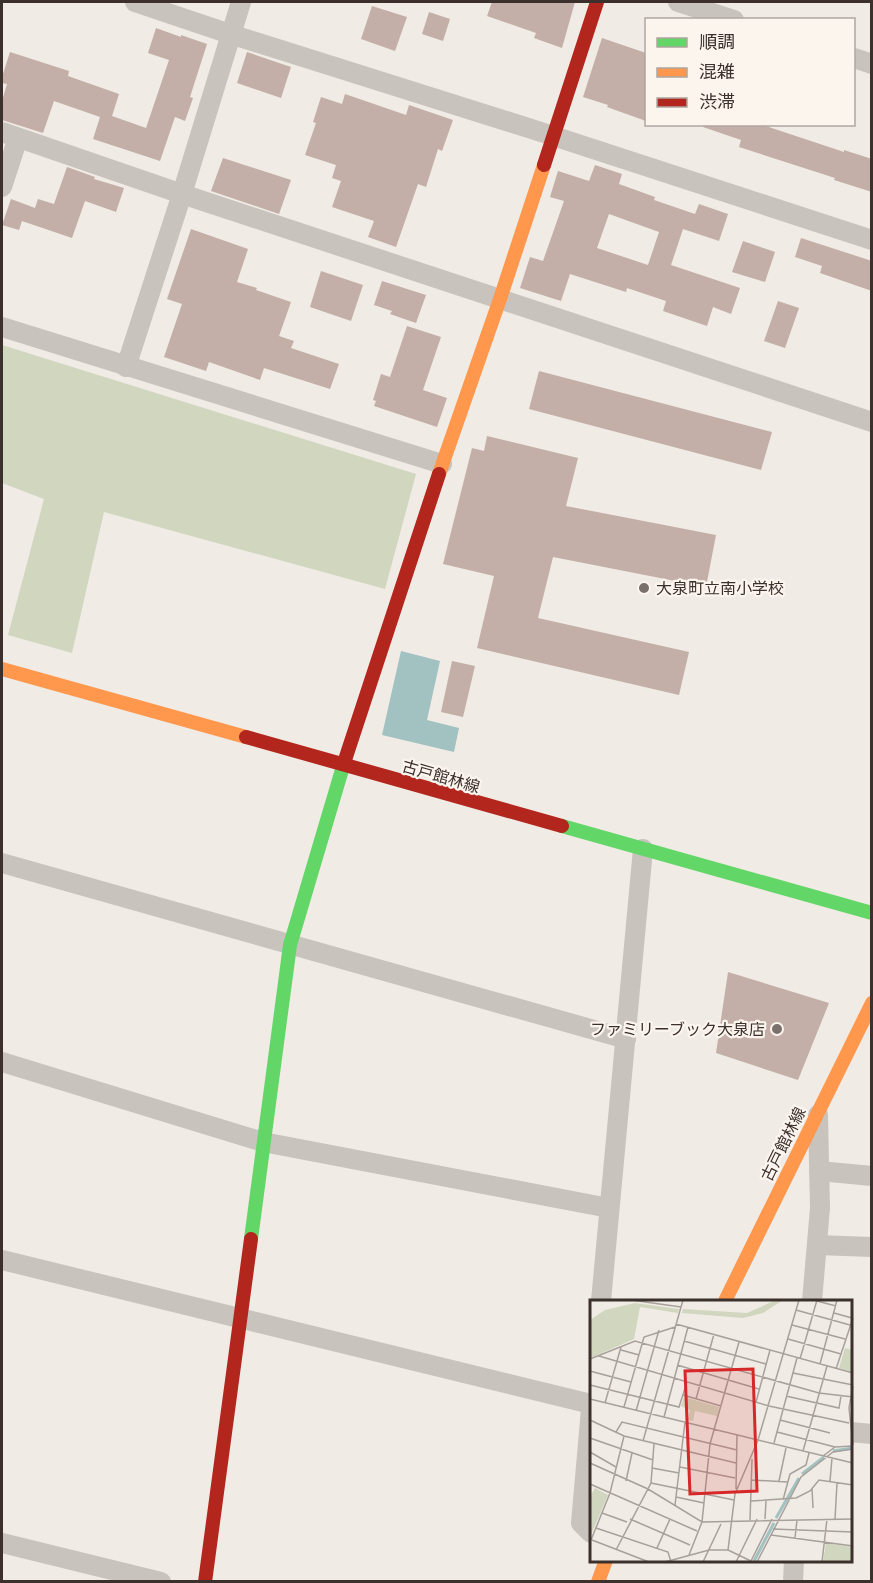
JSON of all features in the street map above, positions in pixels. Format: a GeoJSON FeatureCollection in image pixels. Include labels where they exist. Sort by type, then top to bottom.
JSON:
{"type":"FeatureCollection","features":[{"type":"Feature","properties":{"kind":"street"},"geometry":{"type":"LineString","coordinates":[[135,2],[872,240]]}},
{"type":"Feature","properties":{"kind":"street"},"geometry":{"type":"LineString","coordinates":[[126,367],[241,2]]}},
{"type":"Feature","properties":{"kind":"street"},"geometry":{"type":"LineString","coordinates":[[205,1581],[290,945],[343,765],[597,2]]}},
{"type":"Feature","properties":{"kind":"street"},"geometry":{"type":"LineString","coordinates":[[678,2],[728,18]]}},
{"type":"Feature","properties":{"kind":"street"},"geometry":{"type":"LineString","coordinates":[[855,58],[872,64]]}},
{"type":"Feature","properties":{"kind":"street"},"geometry":{"type":"LineString","coordinates":[[2,187],[10,135],[872,422]]}},
{"type":"Feature","properties":{"kind":"street"},"geometry":{"type":"LineString","coordinates":[[2,327],[442,464]]}},
{"type":"Feature","properties":{"kind":"street","name":"古戸館林線"},"geometry":{"type":"LineString","coordinates":[[2,669],[872,914]]}},
{"type":"Feature","properties":{"kind":"street"},"geometry":{"type":"LineString","coordinates":[[601,1300],[643,849]]}},
{"type":"Feature","properties":{"kind":"street"},"geometry":{"type":"LineString","coordinates":[[2,863],[626,1039]]}},
{"type":"Feature","properties":{"kind":"street","name":"古戸館林線"},"geometry":{"type":"LineString","coordinates":[[725,1300],[872,1003]]}},
{"type":"Feature","properties":{"kind":"street"},"geometry":{"type":"LineString","coordinates":[[2,1062],[263,1142],[609,1208]]}},
{"type":"Feature","properties":{"kind":"street"},"geometry":{"type":"LineString","coordinates":[[812,1300],[820,1208],[818,1109]]}},
{"type":"Feature","properties":{"kind":"street"},"geometry":{"type":"LineString","coordinates":[[819,1171],[872,1176]]}},
{"type":"Feature","properties":{"kind":"street"},"geometry":{"type":"LineString","coordinates":[[817,1245],[872,1248]]}},
{"type":"Feature","properties":{"kind":"street"},"geometry":{"type":"LineString","coordinates":[[2,1260],[590,1404]]}},
{"type":"Feature","properties":{"kind":"street"},"geometry":{"type":"LineString","coordinates":[[590,1420],[581,1523],[590,1532]]}},
{"type":"Feature","properties":{"kind":"street"},"geometry":{"type":"LineString","coordinates":[[852,1432],[872,1434]]}},
{"type":"Feature","properties":{"kind":"street"},"geometry":{"type":"LineString","coordinates":[[2,1543],[161,1581]]}},
{"type":"Feature","properties":{"kind":"street"},"geometry":{"type":"LineString","coordinates":[[598,1581],[605,1562]]}},
{"type":"Feature","properties":{"kind":"street"},"geometry":{"type":"LineString","coordinates":[[793,1581],[794,1562]]}},
{"type":"Feature","properties":{"kind":"green space"},"geometry":{"type":"Polygon","coordinates":[[[2,345],[416,474],[385,589],[104,512],[72,653],[8,635],[44,499],[2,483],[2,345]]]}},
{"type":"Feature","properties":{"kind":"water"},"geometry":{"type":"Polygon","coordinates":[[[401,651],[440,661],[427,720],[459,728],[454,752],[382,735],[401,651]]]}},
{"type":"Feature","properties":{"kind":"building"},"geometry":{"type":"Polygon","coordinates":[[[492,2],[575,2],[562,48],[534,38],[536,33],[487,16],[492,2]]]}},
{"type":"Feature","properties":{"kind":"building"},"geometry":{"type":"Polygon","coordinates":[[[372,6],[407,17],[395,51],[361,39],[372,6]]]}},
{"type":"Feature","properties":{"kind":"building"},"geometry":{"type":"Polygon","coordinates":[[[429,12],[450,19],[443,41],[422,34],[429,12]]]}},
{"type":"Feature","properties":{"kind":"building"},"geometry":{"type":"Polygon","coordinates":[[[156,28],[207,44],[185,121],[175,117],[160,161],[93,139],[100,117],[54,101],[43,133],[2,120],[2,101],[7,84],[2,83],[2,77],[10,52],[69,71],[68,76],[119,94],[112,116],[146,128],[169,60],[148,53],[156,28]]]}},
{"type":"Feature","properties":{"kind":"building"},"geometry":{"type":"Polygon","coordinates":[[[602,38],[645,53],[645,121],[583,97],[602,38]]]}},
{"type":"Feature","properties":{"kind":"building"},"geometry":{"type":"Polygon","coordinates":[[[247,52],[291,67],[281,98],[237,83],[247,52]]]}},
{"type":"Feature","properties":{"kind":"building"},"geometry":{"type":"Polygon","coordinates":[[[345,94],[406,115],[409,105],[453,120],[442,151],[438,149],[426,187],[418,184],[396,247],[368,237],[374,221],[332,207],[341,181],[332,178],[336,165],[305,155],[316,123],[313,122],[321,97],[342,104],[345,94]]]}},
{"type":"Feature","properties":{"kind":"building"},"geometry":{"type":"Polygon","coordinates":[[[766,126],[872,159],[872,192],[739,147],[741,140],[703,127],[766,126]]]}},
{"type":"Feature","properties":{"kind":"building"},"geometry":{"type":"Polygon","coordinates":[[[223,158],[291,180],[279,214],[211,191],[223,158]]]}},
{"type":"Feature","properties":{"kind":"building"},"geometry":{"type":"Polygon","coordinates":[[[595,165],[622,174],[619,184],[655,197],[654,200],[695,214],[699,204],[728,214],[719,241],[683,229],[671,265],[740,288],[731,314],[713,307],[707,326],[663,311],[666,301],[627,288],[626,292],[570,274],[561,301],[520,288],[530,257],[543,261],[564,201],[550,197],[558,171],[589,181],[595,165]],[[609,214],[597,248],[648,265],[659,232],[609,214]]]}},
{"type":"Feature","properties":{"kind":"building"},"geometry":{"type":"Polygon","coordinates":[[[67,167],[95,177],[94,179],[124,188],[116,212],[85,201],[72,238],[22,221],[19,230],[2,225],[11,199],[35,208],[38,199],[54,204],[67,167]]]}},
{"type":"Feature","properties":{"kind":"building"},"geometry":{"type":"Polygon","coordinates":[[[191,229],[248,249],[237,282],[291,302],[279,336],[294,341],[291,348],[339,364],[330,389],[264,368],[260,380],[209,362],[206,371],[164,357],[182,304],[167,299],[191,229]]]}},
{"type":"Feature","properties":{"kind":"building"},"geometry":{"type":"Polygon","coordinates":[[[801,238],[872,261],[872,291],[820,273],[822,266],[795,257],[801,238]]]}},
{"type":"Feature","properties":{"kind":"building"},"geometry":{"type":"Polygon","coordinates":[[[743,241],[775,252],[765,282],[732,272],[743,241]]]}},
{"type":"Feature","properties":{"kind":"building"},"geometry":{"type":"Polygon","coordinates":[[[321,271],[363,285],[351,321],[310,307],[321,271]]]}},
{"type":"Feature","properties":{"kind":"building"},"geometry":{"type":"Polygon","coordinates":[[[382,281],[426,295],[416,323],[390,314],[392,311],[374,305],[382,281]]]}},
{"type":"Feature","properties":{"kind":"building"},"geometry":{"type":"Polygon","coordinates":[[[778,301],[799,308],[785,348],[764,341],[778,301]]]}},
{"type":"Feature","properties":{"kind":"building"},"geometry":{"type":"Polygon","coordinates":[[[407,326],[441,337],[423,390],[447,398],[437,427],[374,406],[376,401],[373,400],[381,374],[390,377],[407,326]]]}},
{"type":"Feature","properties":{"kind":"building"},"geometry":{"type":"Polygon","coordinates":[[[539,371],[772,432],[761,470],[529,409],[539,371]]]}},
{"type":"Feature","properties":{"kind":"building"},"geometry":{"type":"Polygon","coordinates":[[[487,436],[578,458],[566,506],[716,535],[706,587],[553,557],[538,618],[689,652],[679,695],[477,648],[494,576],[443,564],[472,448],[484,451],[487,436]]]}},
{"type":"Feature","properties":{"kind":"building"},"geometry":{"type":"Polygon","coordinates":[[[452,661],[475,666],[463,717],[441,712],[452,661]]]}},
{"type":"Feature","properties":{"kind":"building"},"geometry":{"type":"Polygon","coordinates":[[[728,972],[829,1003],[798,1080],[716,1053],[728,972]]]}},
{"type":"Feature","properties":{"kind":"traffic: fast"},"geometry":{"type":"LineString","coordinates":[[251,1239],[290,945],[344,763]]}},
{"type":"Feature","properties":{"kind":"traffic: fast"},"geometry":{"type":"LineString","coordinates":[[562,826],[872,913]]}},
{"type":"Feature","properties":{"kind":"traffic: slow"},"geometry":{"type":"LineString","coordinates":[[439,474],[544,165]]}},
{"type":"Feature","properties":{"kind":"traffic: slow"},"geometry":{"type":"LineString","coordinates":[[2,669],[246,737]]}},
{"type":"Feature","properties":{"kind":"traffic: slow"},"geometry":{"type":"LineString","coordinates":[[725,1300],[872,1003]]}},
{"type":"Feature","properties":{"kind":"traffic: slow"},"geometry":{"type":"LineString","coordinates":[[598,1582],[605,1562]]}},
{"type":"Feature","properties":{"kind":"traffic: jam"},"geometry":{"type":"LineString","coordinates":[[544,165],[597,2]]}},
{"type":"Feature","properties":{"kind":"traffic: jam"},"geometry":{"type":"LineString","coordinates":[[344,763],[439,474]]}},
{"type":"Feature","properties":{"kind":"traffic: jam"},"geometry":{"type":"LineString","coordinates":[[246,737],[562,826]]}},
{"type":"Feature","properties":{"kind":"traffic: jam"},"geometry":{"type":"LineString","coordinates":[[205,1582],[251,1239]]}},
{"type":"Feature","properties":{"kind":"place","name":"大泉町立南小学校"},"geometry":{"type":"Point","coordinates":[644,588]}},
{"type":"Feature","properties":{"kind":"place","name":"ファミリーブック大泉店"},"geometry":{"type":"Point","coordinates":[777,1029]}}]}
